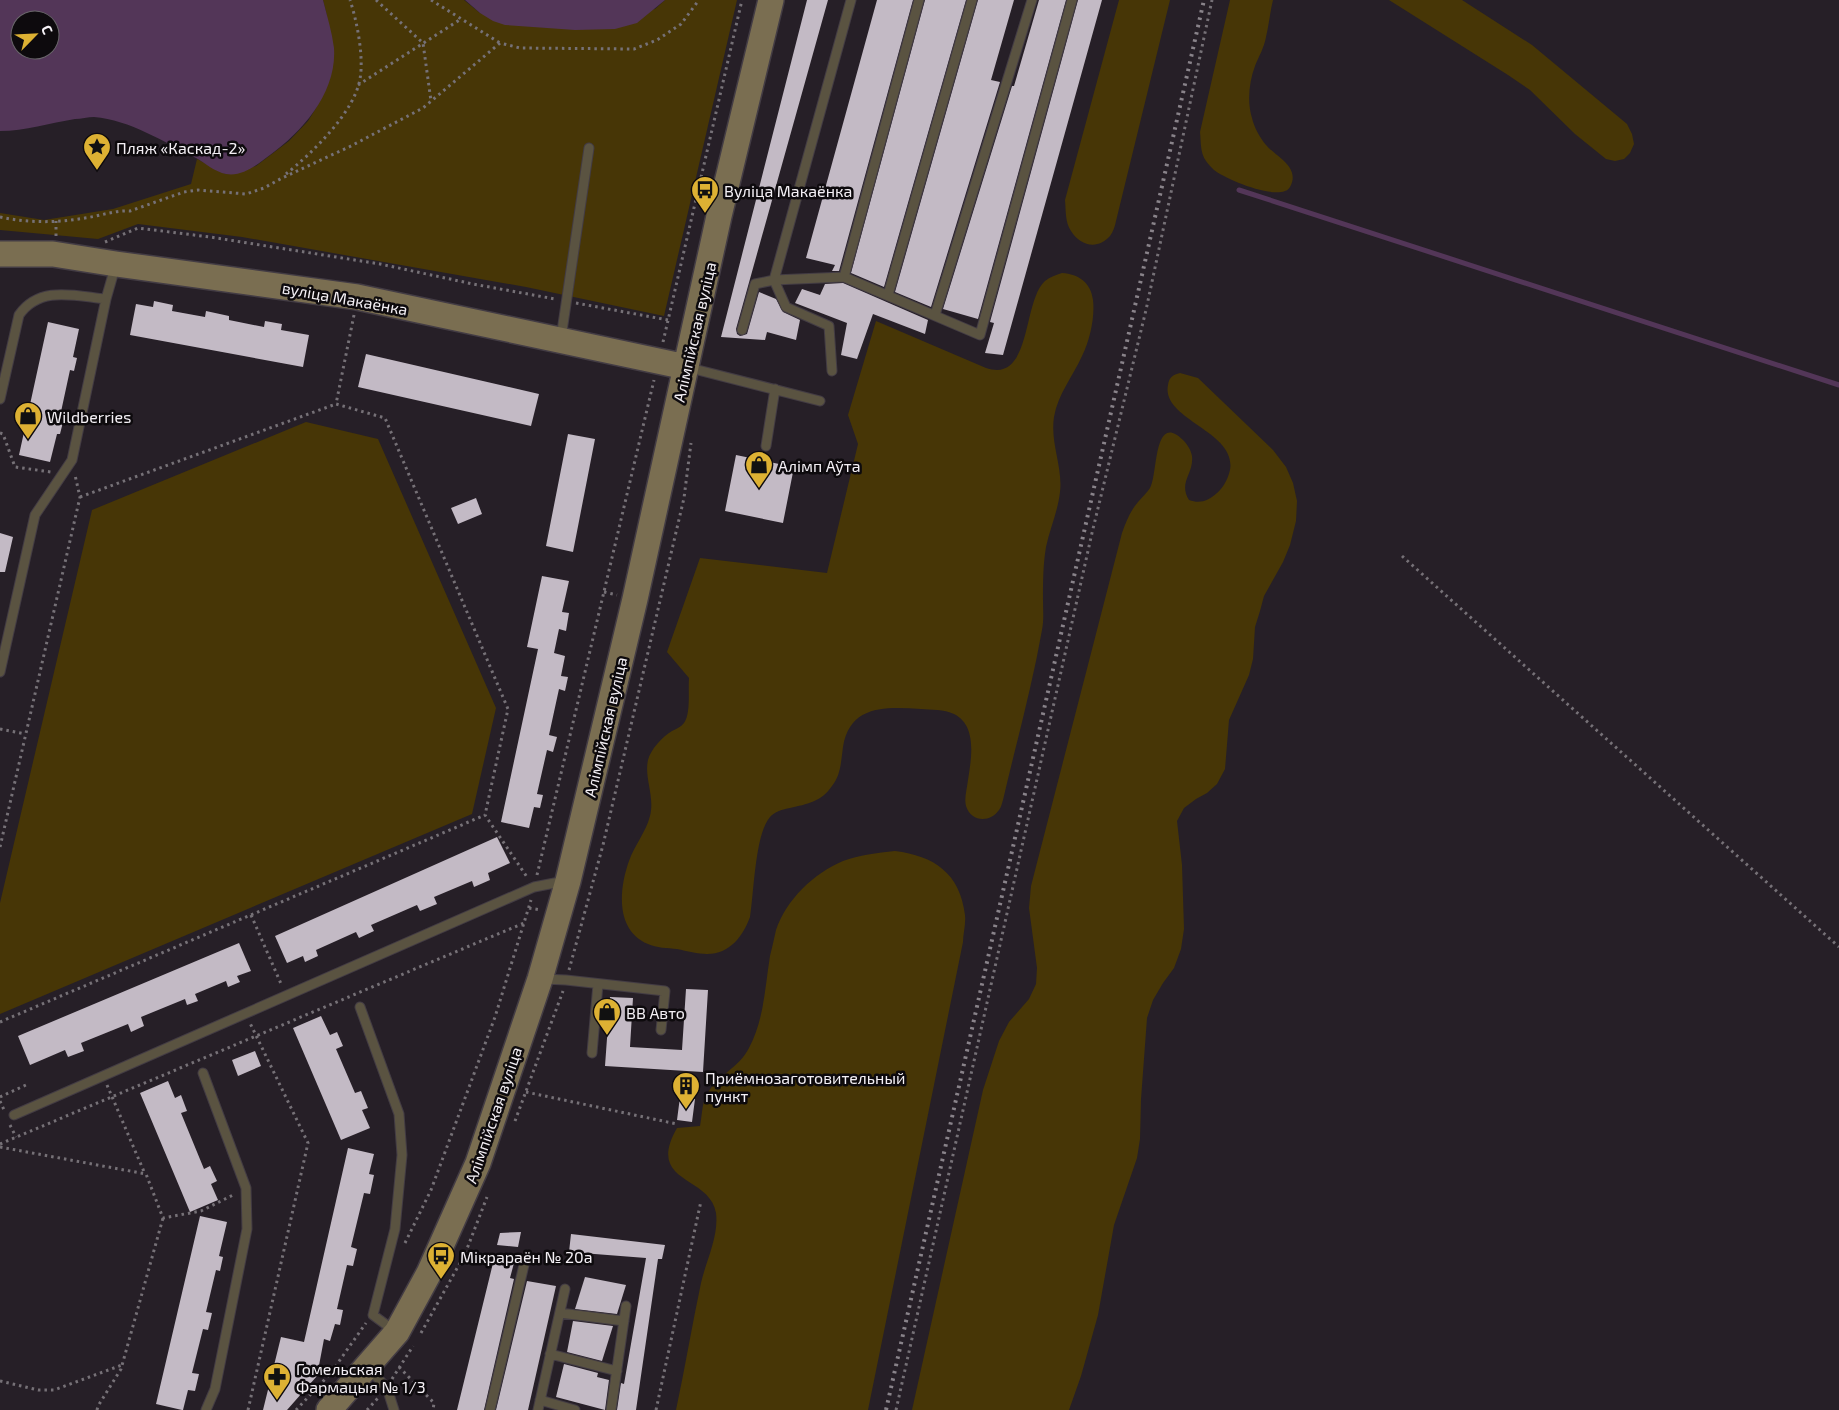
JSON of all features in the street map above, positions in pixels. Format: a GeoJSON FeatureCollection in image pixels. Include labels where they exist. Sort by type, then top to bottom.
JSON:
{"type":"FeatureCollection","features":[{"type":"Feature","properties":{"kind":"street","name":"Алімпійская вуліца"},"geometry":{"type":"LineString","coordinates":[[329,1410],[396,1332],[429,1273],[478,1163],[540,979],[568,881],[637,590],[719,216],[771,0]]}},
{"type":"Feature","properties":{"kind":"street","name":"вуліца Макаёнка"},"geometry":{"type":"LineString","coordinates":[[0,254],[53,254],[357,297],[686,367]]}},
{"type":"Feature","properties":{"kind":"lane"},"geometry":{"type":"LineString","coordinates":[[832,371],[829,326],[786,307],[774,280],[851,0]]}},
{"type":"Feature","properties":{"kind":"lane"},"geometry":{"type":"LineString","coordinates":[[844,277],[919,0]]}},
{"type":"Feature","properties":{"kind":"lane"},"geometry":{"type":"LineString","coordinates":[[888,295],[972,0]]}},
{"type":"Feature","properties":{"kind":"lane"},"geometry":{"type":"LineString","coordinates":[[935,316],[1032,0]]}},
{"type":"Feature","properties":{"kind":"lane"},"geometry":{"type":"LineString","coordinates":[[742,330],[755,284],[774,280],[844,277],[980,335],[1072,0]]}},
{"type":"Feature","properties":{"kind":"lane"},"geometry":{"type":"LineString","coordinates":[[561,341],[590,148]]}},
{"type":"Feature","properties":{"kind":"lane"},"geometry":{"type":"LineString","coordinates":[[0,672],[35,514],[72,460],[106,299],[116,264]]}},
{"type":"Feature","properties":{"kind":"lane"},"geometry":{"type":"LineString","coordinates":[[0,399],[20,314],[26,306],[34,300],[50,294],[106,299]]}},
{"type":"Feature","properties":{"kind":"lane"},"geometry":{"type":"LineString","coordinates":[[686,367],[820,401]]}},
{"type":"Feature","properties":{"kind":"lane"},"geometry":{"type":"LineString","coordinates":[[766,446],[776,390]]}},
{"type":"Feature","properties":{"kind":"lane"},"geometry":{"type":"LineString","coordinates":[[14,1115],[534,887],[568,881]]}},
{"type":"Feature","properties":{"kind":"lane"},"geometry":{"type":"LineString","coordinates":[[540,979],[665,991],[661,1030]]}},
{"type":"Feature","properties":{"kind":"lane"},"geometry":{"type":"LineString","coordinates":[[592,1052],[598,984]]}},
{"type":"Feature","properties":{"kind":"lane"},"geometry":{"type":"LineString","coordinates":[[360,1007],[399,1114],[402,1155],[395,1229],[372,1315],[396,1332]]}},
{"type":"Feature","properties":{"kind":"lane"},"geometry":{"type":"LineString","coordinates":[[203,1074],[246,1188],[247,1228],[215,1389],[206,1410]]}},
{"type":"Feature","properties":{"kind":"lane"},"geometry":{"type":"LineString","coordinates":[[490,1410],[524,1265]]}},
{"type":"Feature","properties":{"kind":"lane"},"geometry":{"type":"LineString","coordinates":[[538,1410],[566,1289]]}},
{"type":"Feature","properties":{"kind":"lane"},"geometry":{"type":"LineString","coordinates":[[611,1410],[626,1306]]}},
{"type":"Feature","properties":{"kind":"lane"},"geometry":{"type":"LineString","coordinates":[[560,1313],[624,1321]]}},
{"type":"Feature","properties":{"kind":"lane"},"geometry":{"type":"LineString","coordinates":[[550,1354],[616,1371]]}},
{"type":"Feature","properties":{"kind":"lane"},"geometry":{"type":"LineString","coordinates":[[367,1368],[387,1388],[394,1410]]}},
{"type":"Feature","properties":{"kind":"lane"},"geometry":{"type":"LineString","coordinates":[[540,1400],[575,1410]]}},
{"type":"Feature","properties":{"kind":"path"},"geometry":{"type":"LineString","coordinates":[[282,178],[312,154],[355,96],[360,78],[360,52],[350,0]]}},
{"type":"Feature","properties":{"kind":"path"},"geometry":{"type":"LineString","coordinates":[[376,0],[424,43],[431,101]]}},
{"type":"Feature","properties":{"kind":"path"},"geometry":{"type":"LineString","coordinates":[[431,0],[500,43],[520,48],[634,49],[657,40],[680,24],[699,0]]}},
{"type":"Feature","properties":{"kind":"path"},"geometry":{"type":"LineString","coordinates":[[104,242],[138,228],[210,237],[380,264],[472,284],[668,320],[742,0]]}},
{"type":"Feature","properties":{"kind":"path"},"geometry":{"type":"LineString","coordinates":[[896,1410],[1092,533],[1146,310],[1212,0]]}},
{"type":"Feature","properties":{"kind":"path"},"geometry":{"type":"LineString","coordinates":[[358,86],[461,19]]}},
{"type":"Feature","properties":{"kind":"path"},"geometry":{"type":"LineString","coordinates":[[0,217],[40,223],[130,211],[184,192],[198,190],[246,194],[264,188],[349,147],[423,108],[500,43]]}},
{"type":"Feature","properties":{"kind":"path"},"geometry":{"type":"LineString","coordinates":[[56,221],[56,240]]}},
{"type":"Feature","properties":{"kind":"path"},"geometry":{"type":"LineString","coordinates":[[336,404],[357,297]]}},
{"type":"Feature","properties":{"kind":"path"},"geometry":{"type":"LineString","coordinates":[[80,497],[336,404],[385,418],[508,709],[485,815],[534,887]]}},
{"type":"Feature","properties":{"kind":"path"},"geometry":{"type":"LineString","coordinates":[[0,433],[3,434],[15,467],[64,473]]}},
{"type":"Feature","properties":{"kind":"path"},"geometry":{"type":"LineString","coordinates":[[0,847],[80,497],[72,460]]}},
{"type":"Feature","properties":{"kind":"path"},"geometry":{"type":"LineString","coordinates":[[1402,556],[1839,947]]}},
{"type":"Feature","properties":{"kind":"path"},"geometry":{"type":"LineString","coordinates":[[0,729],[26,734]]}},
{"type":"Feature","properties":{"kind":"path"},"geometry":{"type":"LineString","coordinates":[[0,1022],[485,815]]}},
{"type":"Feature","properties":{"kind":"path"},"geometry":{"type":"LineString","coordinates":[[251,915],[286,996]]}},
{"type":"Feature","properties":{"kind":"path"},"geometry":{"type":"LineString","coordinates":[[0,1146],[525,923]]}},
{"type":"Feature","properties":{"kind":"path"},"geometry":{"type":"LineString","coordinates":[[246,1014],[308,1143],[248,1410]]}},
{"type":"Feature","properties":{"kind":"path"},"geometry":{"type":"LineString","coordinates":[[97,1410],[121,1370],[163,1218],[103,1076]]}},
{"type":"Feature","properties":{"kind":"path"},"geometry":{"type":"LineString","coordinates":[[0,1097],[28,1084]]}},
{"type":"Feature","properties":{"kind":"path"},"geometry":{"type":"LineString","coordinates":[[526,1092],[677,1124]]}},
{"type":"Feature","properties":{"kind":"path"},"geometry":{"type":"LineString","coordinates":[[0,1146],[146,1174]]}},
{"type":"Feature","properties":{"kind":"path"},"geometry":{"type":"LineString","coordinates":[[163,1218],[201,1211],[246,1188]]}},
{"type":"Feature","properties":{"kind":"path"},"geometry":{"type":"LineString","coordinates":[[656,1410],[701,1201]]}},
{"type":"Feature","properties":{"kind":"path"},"geometry":{"type":"LineString","coordinates":[[0,1381],[38,1390],[54,1390],[122,1365]]}},
{"type":"Feature","properties":{"kind":"path"},"geometry":{"type":"LineString","coordinates":[[400,1367],[434,1403],[433,1410]]}},
{"type":"Feature","properties":{"kind":"shaded area"},"geometry":{"type":"Polygon","coordinates":[[[0,0],[323,0],[334,48],[330,80],[324,95],[306,122],[294,134],[260,162],[244,172],[238,174],[222,173],[134,127],[107,119],[89,117],[0,131],[0,0]]]}},
{"type":"Feature","properties":{"kind":"shaded area"},"geometry":{"type":"Polygon","coordinates":[[[323,0],[464,0],[480,13],[528,26],[552,28],[655,9],[665,0],[737,0],[664,316],[526,287],[242,237],[138,224],[98,239],[0,230],[0,213],[44,220],[113,209],[191,184],[197,159],[226,174],[256,166],[289,141],[308,121],[330,79],[327,16],[323,0]]]}},
{"type":"Feature","properties":{"kind":"shaded area"},"geometry":{"type":"Polygon","coordinates":[[[465,0],[665,0],[637,23],[615,29],[575,30],[505,25],[493,21],[480,13],[465,0]]]}},
{"type":"Feature","properties":{"kind":"shaded area"},"geometry":{"type":"Polygon","coordinates":[[[1119,0],[1170,0],[1114,227],[1110,236],[1095,245],[1079,240],[1069,228],[1065,200],[1119,0]]]}},
{"type":"Feature","properties":{"kind":"shaded area"},"geometry":{"type":"Polygon","coordinates":[[[1230,0],[1273,0],[1265,41],[1251,79],[1249,92],[1250,112],[1259,136],[1290,168],[1293,180],[1290,187],[1285,191],[1265,191],[1241,184],[1214,170],[1204,158],[1200,132],[1230,0]]]}},
{"type":"Feature","properties":{"kind":"shaded area"},"geometry":{"type":"Polygon","coordinates":[[[1389,0],[1462,0],[1532,45],[1627,124],[1634,144],[1630,153],[1624,159],[1615,161],[1606,159],[1575,134],[1530,90],[1389,0]]]}},
{"type":"Feature","properties":{"kind":"shaded area"},"geometry":{"type":"Polygon","coordinates":[[[1062,273],[1074,275],[1087,284],[1093,300],[1093,321],[1085,350],[1062,393],[1054,417],[1053,427],[1060,473],[1060,492],[1045,554],[1043,626],[1029,694],[1000,809],[986,819],[976,818],[968,811],[965,797],[971,744],[970,735],[962,719],[950,712],[938,710],[895,708],[872,711],[853,723],[847,733],[839,773],[828,791],[813,802],[776,812],[765,825],[758,850],[750,917],[744,931],[734,943],[722,951],[704,954],[662,948],[637,938],[625,919],[622,908],[623,884],[631,855],[646,828],[650,816],[651,801],[647,774],[649,756],[661,740],[683,724],[688,714],[689,678],[667,652],[700,558],[827,573],[858,444],[848,415],[876,321],[986,368],[997,370],[1008,367],[1016,358],[1022,346],[1038,290],[1045,281],[1062,273]]]}},
{"type":"Feature","properties":{"kind":"shaded area"},"geometry":{"type":"Polygon","coordinates":[[[1180,373],[1198,378],[1273,450],[1286,467],[1293,483],[1297,501],[1296,521],[1290,545],[1264,596],[1255,627],[1253,659],[1249,675],[1229,720],[1225,769],[1217,784],[1184,808],[1177,821],[1182,865],[1184,929],[1181,949],[1174,968],[1153,1000],[1147,1018],[1140,1139],[1137,1158],[1114,1225],[1098,1315],[1081,1376],[1069,1410],[912,1410],[983,1090],[999,1041],[1009,1022],[1029,999],[1036,984],[1037,968],[1029,908],[1031,886],[1122,533],[1133,509],[1150,488],[1158,448],[1161,439],[1166,433],[1173,433],[1183,440],[1191,452],[1191,468],[1185,488],[1189,500],[1200,502],[1214,496],[1223,486],[1230,470],[1229,457],[1222,445],[1212,435],[1176,408],[1169,397],[1169,380],[1180,373]]]}},
{"type":"Feature","properties":{"kind":"shaded area"},"geometry":{"type":"Polygon","coordinates":[[[306,422],[378,439],[496,708],[472,814],[0,1014],[0,903],[92,510],[306,422]]]}},
{"type":"Feature","properties":{"kind":"shaded area"},"geometry":{"type":"Polygon","coordinates":[[[895,851],[922,857],[943,869],[951,878],[962,900],[965,922],[963,942],[868,1410],[676,1410],[701,1283],[716,1231],[716,1213],[711,1201],[703,1192],[674,1169],[669,1160],[669,1146],[677,1128],[700,1126],[704,1103],[710,1089],[745,1055],[749,1048],[761,1015],[776,930],[794,898],[812,880],[832,866],[862,856],[895,851]]]}},
{"type":"Feature","properties":{"kind":"building"},"geometry":{"type":"Polygon","coordinates":[[[807,0],[828,0],[736,329],[737,334],[740,336],[747,334],[759,292],[776,299],[783,312],[800,320],[796,340],[767,332],[765,340],[721,337],[807,0]]]}},
{"type":"Feature","properties":{"kind":"building"},"geometry":{"type":"Polygon","coordinates":[[[877,0],[913,0],[839,271],[832,271],[835,265],[806,258],[877,0]]]}},
{"type":"Feature","properties":{"kind":"building"},"geometry":{"type":"Polygon","coordinates":[[[925,0],[966,0],[884,287],[851,273],[925,0]]]}},
{"type":"Feature","properties":{"kind":"building"},"geometry":{"type":"Polygon","coordinates":[[[978,0],[1014,0],[991,80],[1000,82],[931,307],[895,292],[978,0]]]}},
{"type":"Feature","properties":{"kind":"building"},"geometry":{"type":"Polygon","coordinates":[[[1039,0],[1066,0],[978,319],[943,309],[1012,86],[1014,86],[1039,0]]]}},
{"type":"Feature","properties":{"kind":"building"},"geometry":{"type":"Polygon","coordinates":[[[1078,0],[1102,0],[1003,355],[985,353],[994,323],[990,322],[1078,0]]]}},
{"type":"Feature","properties":{"kind":"building"},"geometry":{"type":"Polygon","coordinates":[[[843,283],[928,320],[925,334],[873,314],[857,359],[841,355],[847,323],[795,303],[802,289],[820,295],[825,284],[843,283]]]}},
{"type":"Feature","properties":{"kind":"building"},"geometry":{"type":"Polygon","coordinates":[[[154,301],[173,305],[172,311],[205,317],[206,311],[229,316],[229,320],[264,327],[265,321],[282,324],[281,330],[309,335],[303,367],[130,335],[136,304],[153,307],[154,301]]]}},
{"type":"Feature","properties":{"kind":"building"},"geometry":{"type":"Polygon","coordinates":[[[48,322],[79,329],[73,357],[77,358],[74,371],[70,370],[59,421],[63,422],[60,434],[57,434],[50,462],[19,455],[48,322]]]}},
{"type":"Feature","properties":{"kind":"building"},"geometry":{"type":"Polygon","coordinates":[[[366,354],[539,394],[531,426],[358,387],[366,354]]]}},
{"type":"Feature","properties":{"kind":"building"},"geometry":{"type":"Polygon","coordinates":[[[568,434],[595,439],[573,552],[546,546],[568,434]]]}},
{"type":"Feature","properties":{"kind":"building","name":"Алімп Аўта"},"geometry":{"type":"Polygon","coordinates":[[[736,455],[794,467],[783,523],[725,511],[736,455]]]}},
{"type":"Feature","properties":{"kind":"building"},"geometry":{"type":"Polygon","coordinates":[[[476,498],[482,514],[458,524],[451,508],[476,498]]]}},
{"type":"Feature","properties":{"kind":"building"},"geometry":{"type":"Polygon","coordinates":[[[0,533],[13,537],[5,572],[0,572],[0,533]]]}},
{"type":"Feature","properties":{"kind":"building"},"geometry":{"type":"Polygon","coordinates":[[[542,576],[569,581],[562,612],[569,613],[566,631],[559,629],[554,653],[565,656],[561,676],[568,677],[565,691],[559,689],[549,735],[557,737],[553,752],[547,750],[537,794],[543,795],[540,808],[534,807],[529,828],[501,822],[538,649],[527,647],[542,576]]]}},
{"type":"Feature","properties":{"kind":"building"},"geometry":{"type":"Polygon","coordinates":[[[497,837],[510,863],[488,873],[490,880],[474,887],[472,881],[434,897],[437,904],[420,911],[417,905],[371,925],[374,931],[359,938],[356,932],[316,950],[318,956],[305,962],[303,956],[287,963],[275,936],[497,837]]]}},
{"type":"Feature","properties":{"kind":"building"},"geometry":{"type":"Polygon","coordinates":[[[239,943],[251,971],[237,976],[240,982],[228,987],[226,981],[195,994],[198,1001],[187,1005],[185,999],[141,1017],[144,1026],[131,1032],[128,1024],[81,1043],[84,1051],[68,1057],[65,1050],[30,1065],[18,1036],[239,943]]]}},
{"type":"Feature","properties":{"kind":"building"},"geometry":{"type":"Polygon","coordinates":[[[686,989],[708,990],[703,1072],[605,1066],[610,997],[633,998],[630,1047],[682,1050],[686,989]]]}},
{"type":"Feature","properties":{"kind":"building"},"geometry":{"type":"Polygon","coordinates":[[[321,1016],[330,1035],[337,1032],[343,1046],[336,1049],[355,1093],[361,1091],[368,1108],[362,1110],[370,1128],[341,1140],[293,1028],[321,1016]]]}},
{"type":"Feature","properties":{"kind":"building"},"geometry":{"type":"Polygon","coordinates":[[[255,1051],[261,1066],[238,1076],[232,1060],[255,1051]]]}},
{"type":"Feature","properties":{"kind":"building"},"geometry":{"type":"Polygon","coordinates":[[[168,1081],[175,1098],[181,1095],[187,1111],[181,1113],[204,1169],[210,1166],[217,1181],[211,1184],[218,1200],[190,1212],[140,1093],[168,1081]]]}},
{"type":"Feature","properties":{"kind":"building","name":"Приёмнозаготовительный пункт"},"geometry":{"type":"Polygon","coordinates":[[[680,1097],[695,1099],[692,1122],[677,1120],[680,1097]]]}},
{"type":"Feature","properties":{"kind":"building"},"geometry":{"type":"Polygon","coordinates":[[[348,1148],[374,1154],[369,1174],[374,1175],[370,1194],[364,1193],[351,1247],[357,1249],[353,1266],[347,1265],[337,1309],[343,1310],[340,1325],[335,1324],[330,1341],[324,1339],[317,1376],[287,1410],[263,1410],[281,1337],[304,1342],[348,1148]]]}},
{"type":"Feature","properties":{"kind":"building"},"geometry":{"type":"Polygon","coordinates":[[[200,1216],[227,1222],[219,1256],[223,1257],[220,1271],[216,1270],[206,1312],[212,1313],[208,1330],[203,1329],[192,1373],[199,1374],[195,1391],[188,1390],[182,1410],[156,1404],[200,1216]]]}},
{"type":"Feature","properties":{"kind":"building"},"geometry":{"type":"Polygon","coordinates":[[[521,1232],[518,1247],[497,1245],[500,1233],[521,1232]]]}},
{"type":"Feature","properties":{"kind":"building"},"geometry":{"type":"Polygon","coordinates":[[[571,1234],[665,1245],[662,1259],[658,1259],[636,1410],[617,1410],[621,1383],[624,1384],[646,1258],[569,1252],[571,1234]]]}},
{"type":"Feature","properties":{"kind":"building"},"geometry":{"type":"Polygon","coordinates":[[[494,1259],[514,1263],[510,1278],[514,1279],[484,1410],[457,1410],[494,1259]]]}},
{"type":"Feature","properties":{"kind":"building"},"geometry":{"type":"Polygon","coordinates":[[[585,1277],[626,1285],[617,1314],[575,1309],[585,1277]]]}},
{"type":"Feature","properties":{"kind":"building"},"geometry":{"type":"Polygon","coordinates":[[[527,1281],[556,1286],[528,1410],[496,1410],[527,1281]]]}},
{"type":"Feature","properties":{"kind":"building"},"geometry":{"type":"Polygon","coordinates":[[[573,1321],[613,1326],[602,1361],[567,1352],[573,1321]]]}},
{"type":"Feature","properties":{"kind":"building"},"geometry":{"type":"Polygon","coordinates":[[[564,1364],[598,1373],[597,1377],[609,1380],[605,1410],[556,1397],[564,1364]]]}},
{"type":"Feature","properties":{"kind":"waterway"},"geometry":{"type":"LineString","coordinates":[[1239,190],[1839,385]]}},
{"type":"Feature","properties":{"kind":"railway"},"geometry":{"type":"LineString","coordinates":[[886,1410],[1204,0]]}},
{"type":"Feature","properties":{"kind":"place","name":"Пляж «Каскад-2»"},"geometry":{"type":"Point","coordinates":[97,171]}},
{"type":"Feature","properties":{"kind":"place","name":"Вуліца Макаёнка"},"geometry":{"type":"Point","coordinates":[705,214]}},
{"type":"Feature","properties":{"kind":"place","name":"Wildberries"},"geometry":{"type":"Point","coordinates":[28,440]}},
{"type":"Feature","properties":{"kind":"place","name":"Алімп Аўта"},"geometry":{"type":"Point","coordinates":[759,489]}},
{"type":"Feature","properties":{"kind":"place","name":"ВВ Авто"},"geometry":{"type":"Point","coordinates":[607,1036]}},
{"type":"Feature","properties":{"kind":"place","name":"Приёмнозаготовительный пункт"},"geometry":{"type":"Point","coordinates":[686,1110]}},
{"type":"Feature","properties":{"kind":"place","name":"Мікрараён № 20а"},"geometry":{"type":"Point","coordinates":[441,1280]}},
{"type":"Feature","properties":{"kind":"place","name":"Гомельская Фармацыя № 1/3"},"geometry":{"type":"Point","coordinates":[277,1401]}}]}
